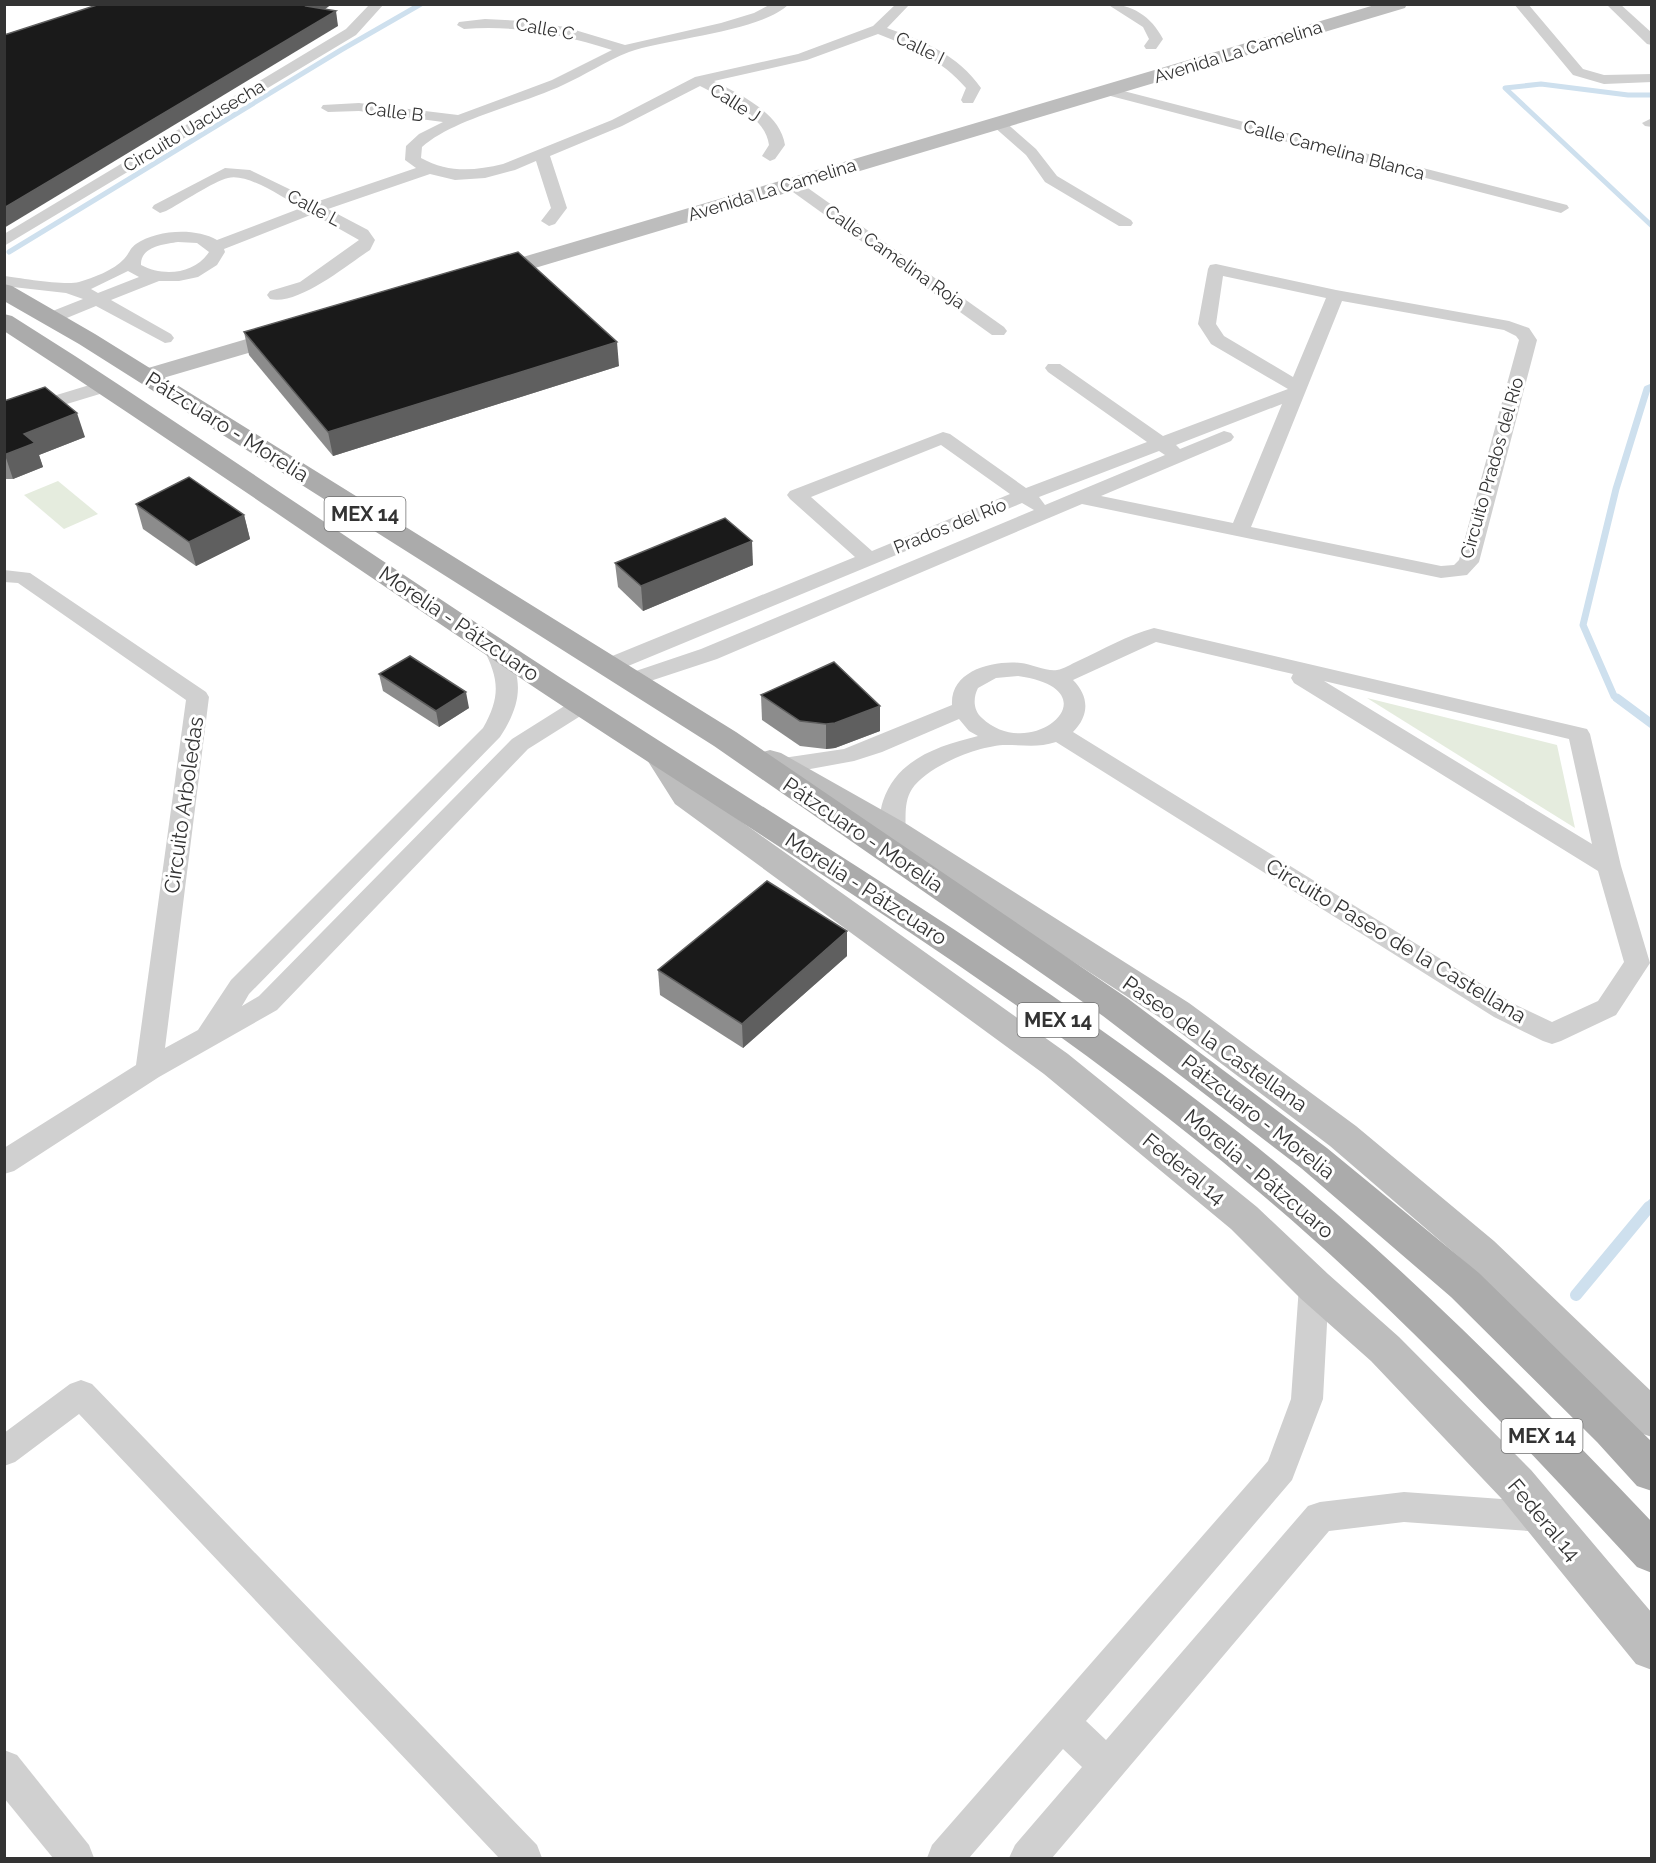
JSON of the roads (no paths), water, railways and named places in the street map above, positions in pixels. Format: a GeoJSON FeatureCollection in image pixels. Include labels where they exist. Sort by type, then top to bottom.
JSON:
{"type":"FeatureCollection","features":[{"type":"Feature","properties":{"kind":"main road","name":"Pátzcuaro - Morelia"},"geometry":{"type":"LineString","coordinates":[[4,291],[87,339],[632,680],[725,740],[1115,1007],[1314,1158],[1465,1285],[1612,1429],[1652,1472]]}},
{"type":"Feature","properties":{"kind":"main road","name":"Morelia - Pátzcuaro"},"geometry":{"type":"LineString","coordinates":[[4,321],[106,386],[494,648],[943,939],[1162,1094],[1281,1189],[1431,1322],[1652,1553]]}},
{"type":"Feature","properties":{"kind":"street","name":"Circuito Uacúsecha"},"geometry":{"type":"LineString","coordinates":[[4,241],[351,32],[378,4]]}},
{"type":"Feature","properties":{"kind":"street"},"geometry":{"type":"LineString","coordinates":[[413,160],[414,146],[424,137],[460,120],[557,83],[624,49],[724,26],[759,16],[783,4]]}},
{"type":"Feature","properties":{"kind":"street"},"geometry":{"type":"LineString","coordinates":[[209,243],[297,200],[413,160],[429,169],[455,175],[485,173],[509,168],[617,123],[700,80],[802,57],[878,29],[904,4]]}},
{"type":"Feature","properties":{"kind":"street"},"geometry":{"type":"LineString","coordinates":[[1113,4],[1149,25],[1156,39],[1151,46]]}},
{"type":"Feature","properties":{"kind":"street","name":"Avenida La Camelina"},"geometry":{"type":"LineString","coordinates":[[471,280],[1399,4]]}},
{"type":"Feature","properties":{"kind":"street"},"geometry":{"type":"LineString","coordinates":[[1520,4],[1578,72],[1587,77],[1601,79],[1652,78]]}},
{"type":"Feature","properties":{"kind":"street"},"geometry":{"type":"LineString","coordinates":[[1612,4],[1652,41]]}},
{"type":"Feature","properties":{"kind":"street","name":"Calle C"},"geometry":{"type":"LineString","coordinates":[[464,25],[492,21],[552,28],[624,49]]}},
{"type":"Feature","properties":{"kind":"street","name":"Calle I"},"geometry":{"type":"LineString","coordinates":[[878,29],[926,47],[948,60],[974,88],[968,100]]}},
{"type":"Feature","properties":{"kind":"street","name":"Calle J"},"geometry":{"type":"LineString","coordinates":[[700,80],[749,107],[766,122],[779,144],[777,150],[770,156]]}},
{"type":"Feature","properties":{"kind":"street","name":"Calle Camelina Blanca"},"geometry":{"type":"LineString","coordinates":[[1108,91],[1561,208]]}},
{"type":"Feature","properties":{"kind":"street","name":"Calle B"},"geometry":{"type":"LineString","coordinates":[[328,108],[359,107],[460,120]]}},
{"type":"Feature","properties":{"kind":"street"},"geometry":{"type":"LineString","coordinates":[[998,123],[1031,152],[1051,179],[1125,223]]}},
{"type":"Feature","properties":{"kind":"street"},"geometry":{"type":"LineString","coordinates":[[542,155],[559,208],[549,221]]}},
{"type":"Feature","properties":{"kind":"street"},"geometry":{"type":"LineString","coordinates":[[42,313],[78,289],[109,276],[132,261],[141,249],[157,241],[178,237],[209,243],[429,169]]}},
{"type":"Feature","properties":{"kind":"street","name":"Calle L"},"geometry":{"type":"LineString","coordinates":[[160,208],[225,173],[244,173],[315,208],[362,234],[366,240],[364,246],[306,286],[276,295]]}},
{"type":"Feature","properties":{"kind":"street","name":"Calle Camelina Roja"},"geometry":{"type":"LineString","coordinates":[[792,184],[998,331]]}},
{"type":"Feature","properties":{"kind":"street"},"geometry":{"type":"LineString","coordinates":[[132,261],[139,271],[157,276],[178,276],[198,271],[215,259],[217,252],[209,243]]}},
{"type":"Feature","properties":{"kind":"street","name":"Circuito Prados del Río"},"geometry":{"type":"LineString","coordinates":[[1081,498],[1441,572],[1460,572],[1469,562],[1528,340],[1523,332],[1497,324],[1336,295],[1216,269],[1207,324],[1217,340],[1293,397]]}},
{"type":"Feature","properties":{"kind":"street"},"geometry":{"type":"LineString","coordinates":[[42,313],[95,300],[157,276]]}},
{"type":"Feature","properties":{"kind":"street"},"geometry":{"type":"LineString","coordinates":[[4,281],[78,289],[165,338]]}},
{"type":"Feature","properties":{"kind":"street"},"geometry":{"type":"LineString","coordinates":[[1240,530],[1336,295]]}},
{"type":"Feature","properties":{"kind":"street"},"geometry":{"type":"LineString","coordinates":[[87,339],[95,300]]}},
{"type":"Feature","properties":{"kind":"street"},"geometry":{"type":"LineString","coordinates":[[146,376],[315,326]]}},
{"type":"Feature","properties":{"kind":"street"},"geometry":{"type":"LineString","coordinates":[[1054,369],[1179,456]]}},
{"type":"Feature","properties":{"kind":"street"},"geometry":{"type":"LineString","coordinates":[[4,417],[106,386]]}},
{"type":"Feature","properties":{"kind":"street"},"geometry":{"type":"LineString","coordinates":[[632,680],[709,654],[1081,498],[1179,456],[1293,397]]}},
{"type":"Feature","properties":{"kind":"street","name":"Prados del Río"},"geometry":{"type":"LineString","coordinates":[[608,666],[1023,496],[1160,443],[1293,397]]}},
{"type":"Feature","properties":{"kind":"street"},"geometry":{"type":"LineString","coordinates":[[870,560],[797,495],[944,438],[1046,511]]}},
{"type":"Feature","properties":{"kind":"street","name":"Circuito Arboledas"},"geometry":{"type":"LineString","coordinates":[[4,576],[23,577],[198,697],[149,1070]]}},
{"type":"Feature","properties":{"kind":"street","name":"Circuito Paseo de la Castellana"},"geometry":{"type":"LineString","coordinates":[[1056,679],[1154,635],[1579,734],[1609,866],[1637,963],[1607,1008],[1552,1034],[1503,1010],[1057,732]]}},
{"type":"Feature","properties":{"kind":"street"},"geometry":{"type":"LineString","coordinates":[[208,1035],[240,987],[492,732],[505,711],[510,689],[505,668],[494,648]]}},
{"type":"Feature","properties":{"kind":"street","name":"Circuito Paseo de la Castellana"},"geometry":{"type":"LineString","coordinates":[[1283,666],[1609,866]]}},
{"type":"Feature","properties":{"kind":"street"},"geometry":{"type":"LineString","coordinates":[[894,831],[892,809],[900,788],[916,769],[932,758],[979,743],[1004,738],[1023,740],[1041,738],[1057,732],[1068,723],[1074,712],[1074,700],[1068,689],[1056,679],[1025,669],[991,672],[977,678],[968,687],[963,698],[963,709],[971,721],[978,726],[1004,738]]}},
{"type":"Feature","properties":{"kind":"street"},"geometry":{"type":"LineString","coordinates":[[4,1163],[149,1070],[268,1003],[520,744],[582,705]]}},
{"type":"Feature","properties":{"kind":"street"},"geometry":{"type":"LineString","coordinates":[[783,766],[815,762],[865,750],[963,709]]}},
{"type":"Feature","properties":{"kind":"street","name":"Paseo de la Castellana"},"geometry":{"type":"LineString","coordinates":[[725,740],[783,766],[894,831],[1177,1012],[1343,1136],[1480,1252],[1652,1419]]}},
{"type":"Feature","properties":{"kind":"street","name":"Federal 14"},"geometry":{"type":"LineString","coordinates":[[659,755],[686,797],[1056,1064],[1245,1218],[1314,1286],[1385,1349],[1516,1484],[1652,1648]]}},
{"type":"Feature","properties":{"kind":"street"},"geometry":{"type":"LineString","coordinates":[[468,756],[498,767]]}},
{"type":"Feature","properties":{"kind":"street"},"geometry":{"type":"LineString","coordinates":[[945,1858],[1281,1470],[1307,1399],[1314,1286]]}},
{"type":"Feature","properties":{"kind":"street"},"geometry":{"type":"LineString","coordinates":[[4,1452],[81,1394],[524,1858]]}},
{"type":"Feature","properties":{"kind":"street"},"geometry":{"type":"LineString","coordinates":[[1028,1858],[1320,1517],[1404,1507],[1543,1517]]}},
{"type":"Feature","properties":{"kind":"street"},"geometry":{"type":"LineString","coordinates":[[1062,1723],[1107,1766]]}},
{"type":"Feature","properties":{"kind":"street"},"geometry":{"type":"LineString","coordinates":[[4,1768],[76,1858]]}},
{"type":"Feature","properties":{"kind":"waterway"},"geometry":{"type":"LineString","coordinates":[[9,252],[341,50],[421,4]]}},
{"type":"Feature","properties":{"kind":"waterway"},"geometry":{"type":"LineString","coordinates":[[1652,95],[1628,95],[1541,84],[1505,88],[1652,226]]}},
{"type":"Feature","properties":{"kind":"waterway"},"geometry":{"type":"LineString","coordinates":[[1619,700],[1614,696],[1583,625],[1616,489],[1647,389],[1652,387]]}},
{"type":"Feature","properties":{"kind":"waterway"},"geometry":{"type":"LineString","coordinates":[[1617,698],[1652,724]]}},
{"type":"Feature","properties":{"kind":"waterway"},"geometry":{"type":"LineString","coordinates":[[1648,1208],[1652,1203]]}},
{"type":"Feature","properties":{"kind":"waterway"},"geometry":{"type":"LineString","coordinates":[[1576,1295],[1649,1207]]}}]}
